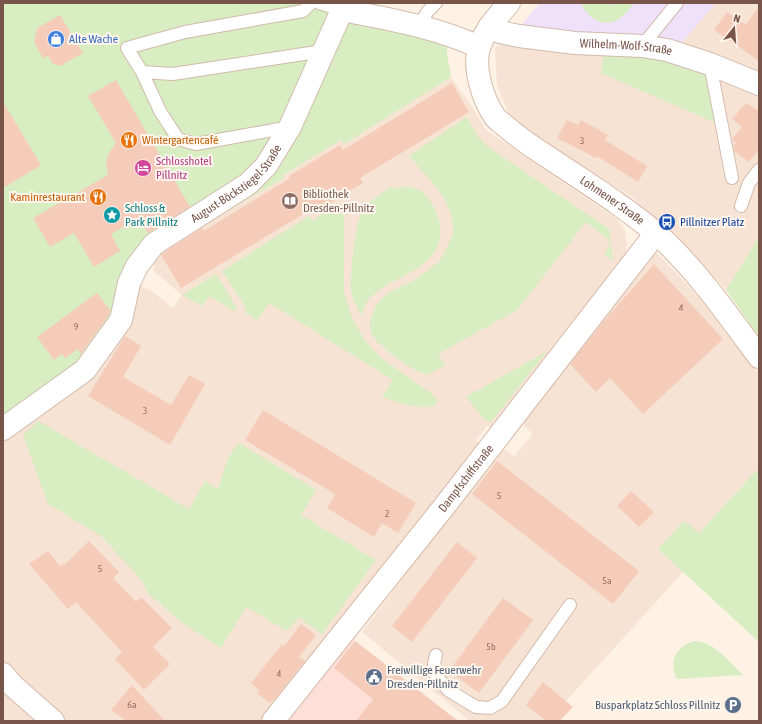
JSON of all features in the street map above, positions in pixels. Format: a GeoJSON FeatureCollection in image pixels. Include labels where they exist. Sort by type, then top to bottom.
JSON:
{"type":"FeatureCollection","features":[{"type":"Feature","properties":{"kind":"street"},"geometry":{"type":"LineString","coordinates":[[342,10],[419,25],[480,47],[489,27],[509,3]]}},
{"type":"Feature","properties":{"kind":"street","name":"August-Böckstiegel-Straße"},"geometry":{"type":"LineString","coordinates":[[3,429],[85,370],[121,320],[129,283],[137,266],[154,244],[248,184],[266,166],[290,127],[342,10]]}},
{"type":"Feature","properties":{"kind":"street","name":"Wilhelm-Wolf-Straße"},"geometry":{"type":"LineString","coordinates":[[489,27],[500,32],[519,36],[575,43],[642,46],[667,50],[710,64],[759,84]]}},
{"type":"Feature","properties":{"kind":"street","name":"Lohmener Straße"},"geometry":{"type":"LineString","coordinates":[[480,47],[478,69],[482,92],[495,117],[518,137],[622,207],[656,233],[687,265],[759,357]]}},
{"type":"Feature","properties":{"kind":"street","name":"Dampfschiffstraße"},"geometry":{"type":"LineString","coordinates":[[273,721],[438,514],[656,233]]}},
{"type":"Feature","properties":{"kind":"street"},"geometry":{"type":"LineString","coordinates":[[3,674],[12,685],[54,721]]}},
{"type":"Feature","properties":{"kind":"lane"},"geometry":{"type":"LineString","coordinates":[[290,127],[196,144],[178,139],[160,111],[142,72],[127,48],[186,32],[303,11],[311,3]]}},
{"type":"Feature","properties":{"kind":"lane"},"geometry":{"type":"LineString","coordinates":[[318,3],[342,10]]}},
{"type":"Feature","properties":{"kind":"lane"},"geometry":{"type":"LineString","coordinates":[[419,25],[428,11],[436,3]]}},
{"type":"Feature","properties":{"kind":"lane"},"geometry":{"type":"LineString","coordinates":[[642,46],[678,3]]}},
{"type":"Feature","properties":{"kind":"lane"},"geometry":{"type":"LineString","coordinates":[[142,72],[173,74],[323,51]]}},
{"type":"Feature","properties":{"kind":"lane"},"geometry":{"type":"LineString","coordinates":[[710,64],[732,178]]}},
{"type":"Feature","properties":{"kind":"lane"},"geometry":{"type":"LineString","coordinates":[[741,206],[749,183],[759,170]]}},
{"type":"Feature","properties":{"kind":"lane"},"geometry":{"type":"LineString","coordinates":[[436,655],[434,664],[435,674],[448,690],[476,707],[490,708],[502,701],[570,605]]}},
{"type":"Feature","properties":{"kind":"shaded area"},"geometry":{"type":"Polygon","coordinates":[[[540,3],[716,3],[679,46],[534,30],[523,25],[523,23],[540,3]]]}},
{"type":"Feature","properties":{"kind":"shaded area"},"geometry":{"type":"Polygon","coordinates":[[[716,3],[759,3],[759,237],[726,290],[679,239],[631,196],[553,149],[528,132],[508,112],[497,85],[495,48],[502,44],[523,25],[534,30],[679,45],[716,3]]]}},
{"type":"Feature","properties":{"kind":"shaded area"},"geometry":{"type":"Polygon","coordinates":[[[451,77],[473,108],[486,130],[617,219],[625,231],[627,245],[624,260],[492,428],[487,426],[476,440],[479,444],[262,721],[3,721],[3,440],[140,286],[152,291],[173,308],[182,295],[154,271],[154,263],[159,251],[283,178],[283,175],[341,140],[344,144],[451,77]]]}},
{"type":"Feature","properties":{"kind":"shaded area"},"geometry":{"type":"Polygon","coordinates":[[[656,252],[697,295],[730,335],[759,374],[759,470],[753,474],[699,533],[658,549],[684,571],[548,721],[470,721],[362,632],[462,499],[504,449],[514,456],[533,434],[519,421],[656,252]]]}},
{"type":"Feature","properties":{"kind":"shaded area"},"geometry":{"type":"Polygon","coordinates":[[[352,638],[458,721],[283,721],[352,638]]]}},
{"type":"Feature","properties":{"kind":"green space","name":"Schloss & Park Pillnitz"},"geometry":{"type":"Polygon","coordinates":[[[3,3],[346,3],[447,32],[447,54],[451,77],[344,144],[341,140],[283,175],[284,178],[159,251],[139,278],[132,316],[3,440],[3,3]]]}},
{"type":"Feature","properties":{"kind":"green space"},"geometry":{"type":"Polygon","coordinates":[[[581,3],[610,3],[613,6],[616,3],[634,3],[619,19],[607,23],[591,17],[581,3]]]}},
{"type":"Feature","properties":{"kind":"green space"},"geometry":{"type":"Polygon","coordinates":[[[604,51],[624,51],[708,71],[718,124],[601,73],[604,51]]]}},
{"type":"Feature","properties":{"kind":"green space"},"geometry":{"type":"Polygon","coordinates":[[[467,117],[478,137],[488,147],[609,229],[613,260],[604,254],[610,246],[609,240],[586,222],[517,310],[438,354],[445,365],[427,375],[409,367],[382,346],[372,334],[370,322],[376,306],[383,297],[411,282],[438,263],[449,243],[453,230],[449,209],[438,190],[409,156],[467,117]]]}},
{"type":"Feature","properties":{"kind":"green space"},"geometry":{"type":"Polygon","coordinates":[[[404,186],[419,190],[431,203],[439,220],[440,239],[435,251],[429,259],[412,271],[381,288],[373,295],[364,307],[361,316],[352,296],[351,282],[352,260],[361,214],[364,208],[380,194],[391,187],[398,189],[404,186]]]}},
{"type":"Feature","properties":{"kind":"green space"},"geometry":{"type":"Polygon","coordinates":[[[336,205],[344,217],[344,292],[352,318],[366,342],[381,358],[432,394],[437,400],[436,405],[429,407],[416,406],[382,397],[393,380],[269,303],[257,320],[245,313],[246,308],[222,271],[309,216],[312,221],[336,205]]]}},
{"type":"Feature","properties":{"kind":"green space"},"geometry":{"type":"Polygon","coordinates":[[[759,237],[759,337],[726,290],[759,237]]]}},
{"type":"Feature","properties":{"kind":"green space"},"geometry":{"type":"Polygon","coordinates":[[[216,274],[237,308],[234,311],[209,296],[202,306],[182,295],[216,274]]]}},
{"type":"Feature","properties":{"kind":"green space"},"geometry":{"type":"Polygon","coordinates":[[[547,351],[491,422],[484,419],[466,397],[547,351]]]}},
{"type":"Feature","properties":{"kind":"green space"},"geometry":{"type":"Polygon","coordinates":[[[38,421],[189,509],[205,481],[218,489],[228,458],[239,443],[316,490],[301,515],[376,560],[322,634],[299,617],[287,631],[246,607],[221,648],[181,622],[148,593],[141,579],[101,536],[48,504],[23,435],[38,421]]]}},
{"type":"Feature","properties":{"kind":"green space"},"geometry":{"type":"Polygon","coordinates":[[[759,470],[759,642],[658,549],[684,521],[699,533],[753,474],[759,470]]]}},
{"type":"Feature","properties":{"kind":"green space"},"geometry":{"type":"Polygon","coordinates":[[[694,641],[708,644],[715,648],[743,675],[677,679],[673,667],[675,656],[682,647],[694,641]]]}},
{"type":"Feature","properties":{"kind":"building"},"geometry":{"type":"Polygon","coordinates":[[[759,6],[759,61],[714,30],[727,12],[746,25],[759,6]]]}},
{"type":"Feature","properties":{"kind":"building","name":"Alte Wache"},"geometry":{"type":"Polygon","coordinates":[[[60,15],[83,53],[60,66],[53,64],[48,56],[43,58],[34,42],[37,28],[60,15]]]}},
{"type":"Feature","properties":{"kind":"building","name":"Schlosshotel Pillnitz"},"geometry":{"type":"Polygon","coordinates":[[[116,80],[190,207],[148,233],[138,218],[111,234],[120,251],[94,267],[74,233],[50,247],[33,218],[108,175],[106,161],[109,153],[116,143],[88,96],[116,80]]]}},
{"type":"Feature","properties":{"kind":"building"},"geometry":{"type":"Polygon","coordinates":[[[452,83],[469,112],[360,178],[363,183],[312,214],[310,210],[181,288],[161,255],[163,253],[202,228],[204,231],[340,145],[343,150],[452,83]]]}},
{"type":"Feature","properties":{"kind":"building"},"geometry":{"type":"Polygon","coordinates":[[[3,102],[41,165],[3,188],[3,102]]]}},
{"type":"Feature","properties":{"kind":"building"},"geometry":{"type":"Polygon","coordinates":[[[746,103],[757,110],[759,108],[759,150],[749,162],[734,151],[733,146],[736,143],[732,139],[742,127],[732,119],[746,103]]]}},
{"type":"Feature","properties":{"kind":"building"},"geometry":{"type":"Polygon","coordinates":[[[567,120],[578,125],[581,120],[608,135],[605,140],[647,166],[638,182],[597,156],[596,158],[557,138],[567,120]]]}},
{"type":"Feature","properties":{"kind":"building"},"geometry":{"type":"Polygon","coordinates":[[[654,264],[723,339],[643,414],[610,378],[596,392],[570,364],[602,323],[654,264]]]}},
{"type":"Feature","properties":{"kind":"building"},"geometry":{"type":"Polygon","coordinates":[[[97,293],[110,310],[109,315],[81,354],[78,349],[65,358],[62,354],[54,360],[37,337],[97,293]]]}},
{"type":"Feature","properties":{"kind":"building"},"geometry":{"type":"Polygon","coordinates":[[[125,336],[141,346],[123,377],[171,405],[189,375],[205,384],[170,445],[88,396],[125,336]]]}},
{"type":"Feature","properties":{"kind":"building"},"geometry":{"type":"Polygon","coordinates":[[[263,410],[416,503],[398,533],[382,523],[374,537],[327,508],[335,494],[245,440],[263,410]]]}},
{"type":"Feature","properties":{"kind":"building"},"geometry":{"type":"Polygon","coordinates":[[[497,461],[639,571],[613,604],[472,494],[497,461]]]}},
{"type":"Feature","properties":{"kind":"building"},"geometry":{"type":"Polygon","coordinates":[[[631,491],[654,512],[639,527],[617,506],[631,491]]]}},
{"type":"Feature","properties":{"kind":"building"},"geometry":{"type":"Polygon","coordinates":[[[89,541],[119,572],[113,578],[136,602],[141,597],[172,628],[153,647],[170,664],[144,690],[115,659],[122,652],[76,602],[68,609],[29,564],[48,551],[60,566],[63,564],[64,565],[89,541]]]}},
{"type":"Feature","properties":{"kind":"building"},"geometry":{"type":"Polygon","coordinates":[[[457,542],[477,558],[412,642],[392,626],[457,542]]]}},
{"type":"Feature","properties":{"kind":"building"},"geometry":{"type":"Polygon","coordinates":[[[503,598],[533,620],[479,693],[449,671],[503,598]]]}},
{"type":"Feature","properties":{"kind":"building"},"geometry":{"type":"Polygon","coordinates":[[[301,624],[316,635],[299,657],[305,661],[270,703],[257,693],[259,690],[251,683],[282,644],[284,646],[301,624]]]}},
{"type":"Feature","properties":{"kind":"building","name":"Freiwillige Feuerwehr Dresden-Pillnitz"},"geometry":{"type":"Polygon","coordinates":[[[355,641],[458,721],[356,721],[373,699],[334,668],[355,641]]]}},
{"type":"Feature","properties":{"kind":"building"},"geometry":{"type":"Polygon","coordinates":[[[543,682],[573,707],[560,721],[546,721],[526,705],[543,682]]]}},
{"type":"Feature","properties":{"kind":"building"},"geometry":{"type":"Polygon","coordinates":[[[132,685],[165,721],[126,721],[111,710],[132,685]]]}},
{"type":"Feature","properties":{"kind":"place","name":"Alte Wache"},"geometry":{"type":"Point","coordinates":[56,39]}},
{"type":"Feature","properties":{"kind":"place","name":"Wintergartencafé"},"geometry":{"type":"Point","coordinates":[129,140]}},
{"type":"Feature","properties":{"kind":"place","name":"Schlosshotel Pillnitz"},"geometry":{"type":"Point","coordinates":[143,168]}},
{"type":"Feature","properties":{"kind":"place","name":"Kaminrestaurant"},"geometry":{"type":"Point","coordinates":[98,197]}},
{"type":"Feature","properties":{"kind":"place","name":"Bibliothek Dresden-Pillnitz"},"geometry":{"type":"Point","coordinates":[290,201]}},
{"type":"Feature","properties":{"kind":"place","name":"Schloss & Park Pillnitz"},"geometry":{"type":"Point","coordinates":[112,215]}},
{"type":"Feature","properties":{"kind":"place","name":"Pillnitzer Platz"},"geometry":{"type":"Point","coordinates":[667,222]}},
{"type":"Feature","properties":{"kind":"place","name":"Freiwillige Feuerwehr Dresden-Pillnitz"},"geometry":{"type":"Point","coordinates":[374,677]}},
{"type":"Feature","properties":{"kind":"place","name":"Busparkplatz Schloss Pillnitz"},"geometry":{"type":"Point","coordinates":[733,705]}}]}
